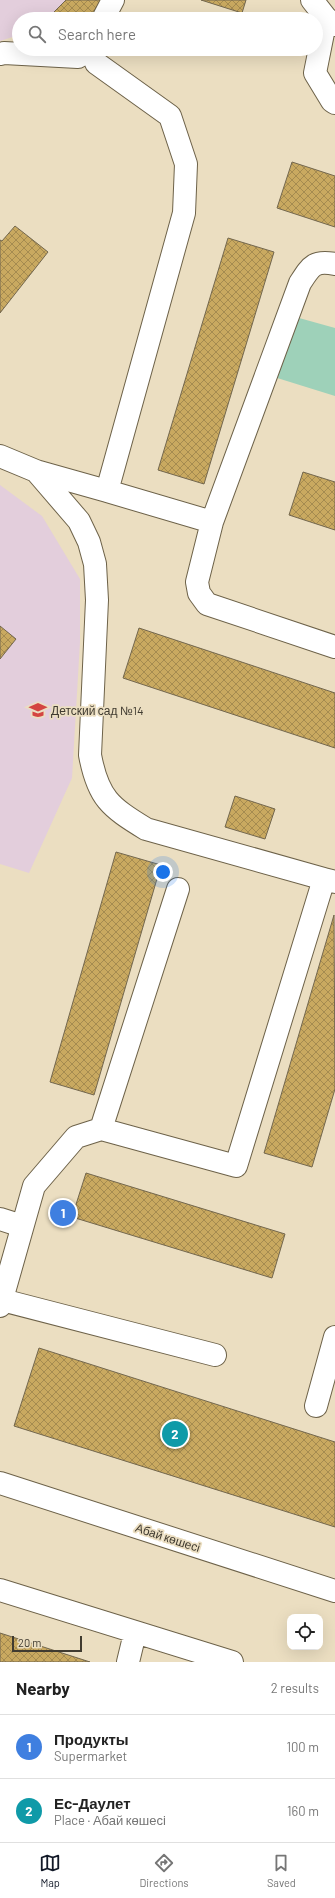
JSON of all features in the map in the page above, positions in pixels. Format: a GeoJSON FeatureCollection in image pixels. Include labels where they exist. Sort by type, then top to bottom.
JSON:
{"type":"FeatureCollection","features":[{"type":"Feature","properties":{"kind":"street"},"geometry":{"type":"LineString","coordinates":[[107,12],[113,0]]}},
{"type":"Feature","properties":{"kind":"street"},"geometry":{"type":"LineString","coordinates":[[312,0],[322,12]]}},
{"type":"Feature","properties":{"kind":"street"},"geometry":{"type":"LineString","coordinates":[[323,13],[330,22],[323,46]]}},
{"type":"Feature","properties":{"kind":"street"},"geometry":{"type":"LineString","coordinates":[[0,54],[12,53]]}},
{"type":"Feature","properties":{"kind":"street"},"geometry":{"type":"LineString","coordinates":[[60,56],[80,56]]}},
{"type":"Feature","properties":{"kind":"street"},"geometry":{"type":"LineString","coordinates":[[93,56],[96,63],[170,116],[186,164],[184,213],[107,491]]}},
{"type":"Feature","properties":{"kind":"street"},"geometry":{"type":"LineString","coordinates":[[320,56],[315,73],[332,101],[335,102]]}},
{"type":"Feature","properties":{"kind":"street"},"geometry":{"type":"LineString","coordinates":[[335,264],[322,261],[310,268],[300,283],[212,522],[197,582],[199,593],[207,604],[335,647]]}},
{"type":"Feature","properties":{"kind":"street"},"geometry":{"type":"LineString","coordinates":[[0,456],[36,470],[212,522]]}},
{"type":"Feature","properties":{"kind":"street"},"geometry":{"type":"LineString","coordinates":[[36,470],[79,521],[95,564],[97,600],[90,755],[94,778],[104,796],[122,814],[146,829],[330,880],[236,1166],[101,1129],[76,1137],[34,1186],[1,1303],[215,1355]]}},
{"type":"Feature","properties":{"kind":"street"},"geometry":{"type":"LineString","coordinates":[[101,1129],[178,888]]}},
{"type":"Feature","properties":{"kind":"street"},"geometry":{"type":"LineString","coordinates":[[0,1219],[22,1226]]}},
{"type":"Feature","properties":{"kind":"street"},"geometry":{"type":"LineString","coordinates":[[316,1406],[335,1337]]}},
{"type":"Feature","properties":{"kind":"street","name":"Абай көшесі"},"geometry":{"type":"LineString","coordinates":[[0,1483],[335,1591]]}},
{"type":"Feature","properties":{"kind":"street"},"geometry":{"type":"LineString","coordinates":[[0,1590],[232,1662]]}},
{"type":"Feature","properties":{"kind":"street"},"geometry":{"type":"LineString","coordinates":[[128,1662],[135,1633]]}},
{"type":"Feature","properties":{"kind":"shaded area"},"geometry":{"type":"Polygon","coordinates":[[[0,0],[66,0],[54,12],[12,12],[12,37],[0,41],[0,0]]]}},
{"type":"Feature","properties":{"kind":"shaded area","name":"Детский сад №14"},"geometry":{"type":"Polygon","coordinates":[[[0,485],[42,516],[80,579],[80,642],[72,778],[29,873],[0,864],[0,485]]]}},
{"type":"Feature","properties":{"kind":"green space"},"geometry":{"type":"Polygon","coordinates":[[[292,316],[335,328],[335,396],[274,377],[292,316]]]}},
{"type":"Feature","properties":{"kind":"building"},"geometry":{"type":"Polygon","coordinates":[[[66,0],[102,0],[98,10],[96,12],[54,12],[66,0]]]}},
{"type":"Feature","properties":{"kind":"building"},"geometry":{"type":"Polygon","coordinates":[[[201,0],[246,0],[242,12],[201,0]]]}},
{"type":"Feature","properties":{"kind":"building"},"geometry":{"type":"Polygon","coordinates":[[[292,162],[335,176],[335,227],[277,208],[292,162]]]}},
{"type":"Feature","properties":{"kind":"building"},"geometry":{"type":"Polygon","coordinates":[[[15,226],[48,252],[0,313],[0,240],[2,241],[15,226]]]}},
{"type":"Feature","properties":{"kind":"building"},"geometry":{"type":"Polygon","coordinates":[[[228,238],[274,252],[204,484],[158,470],[228,238]]]}},
{"type":"Feature","properties":{"kind":"building"},"geometry":{"type":"Polygon","coordinates":[[[303,472],[335,482],[335,530],[289,515],[303,472]]]}},
{"type":"Feature","properties":{"kind":"building"},"geometry":{"type":"Polygon","coordinates":[[[0,626],[16,639],[0,659],[0,626]]]}},
{"type":"Feature","properties":{"kind":"building"},"geometry":{"type":"Polygon","coordinates":[[[139,628],[335,693],[335,748],[123,678],[139,628]]]}},
{"type":"Feature","properties":{"kind":"building"},"geometry":{"type":"Polygon","coordinates":[[[235,796],[275,809],[265,839],[225,827],[235,796]]]}},
{"type":"Feature","properties":{"kind":"building"},"geometry":{"type":"Polygon","coordinates":[[[116,852],[161,865],[94,1095],[50,1082],[116,852]]]}},
{"type":"Feature","properties":{"kind":"building"},"geometry":{"type":"Polygon","coordinates":[[[334,915],[335,1089],[312,1167],[264,1153],[334,915]]]}},
{"type":"Feature","properties":{"kind":"building"},"geometry":{"type":"Polygon","coordinates":[[[86,1173],[285,1234],[272,1278],[72,1217],[86,1173]]]}},
{"type":"Feature","properties":{"kind":"building"},"geometry":{"type":"Polygon","coordinates":[[[39,1348],[335,1442],[335,1527],[14,1426],[39,1348]]]}},
{"type":"Feature","properties":{"kind":"building"},"geometry":{"type":"Polygon","coordinates":[[[0,1633],[90,1662],[0,1662],[0,1633]]]}},
{"type":"Feature","properties":{"kind":"place","name":"Детский сад №14"},"geometry":{"type":"Point","coordinates":[38,710]}},
{"type":"Feature","properties":{"kind":"place","name":"Продукты"},"geometry":{"type":"Point","coordinates":[63,1213]}},
{"type":"Feature","properties":{"kind":"place","name":"Ес-Даулет"},"geometry":{"type":"Point","coordinates":[175,1434]}}]}
